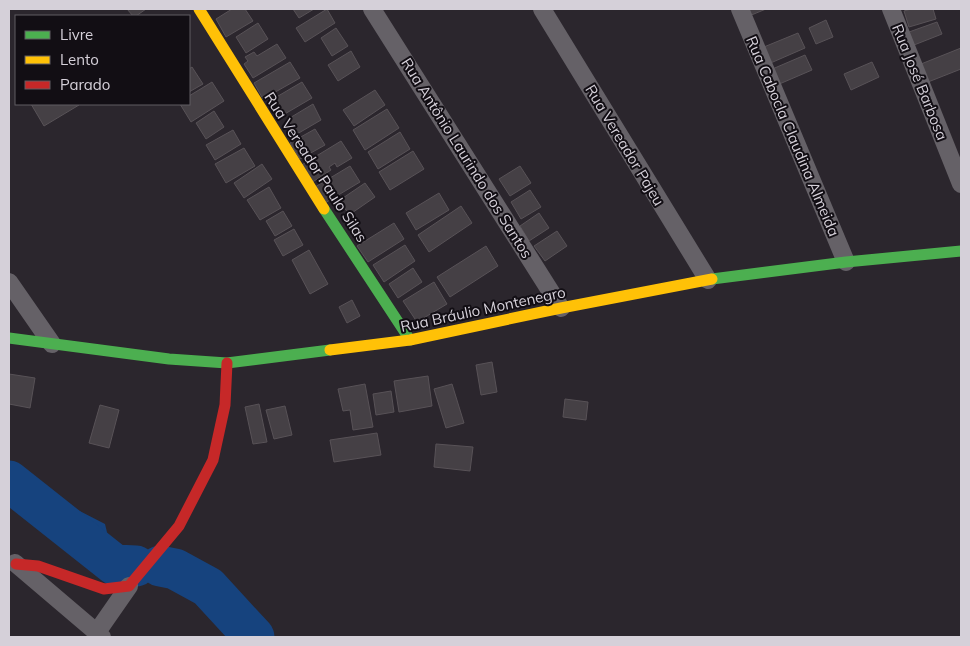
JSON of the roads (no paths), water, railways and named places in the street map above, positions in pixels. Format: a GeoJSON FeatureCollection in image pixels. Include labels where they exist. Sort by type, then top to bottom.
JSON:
{"type":"FeatureCollection","features":[{"type":"Feature","properties":{"kind":"street","name":"Rua Vereador Paulo Silas"},"geometry":{"type":"LineString","coordinates":[[199,9],[304,179],[410,340]]}},
{"type":"Feature","properties":{"kind":"street","name":"Rua Antônio Laurindo dos Santos"},"geometry":{"type":"LineString","coordinates":[[372,9],[561,308]]}},
{"type":"Feature","properties":{"kind":"street","name":"Rua Vereador Pajeu"},"geometry":{"type":"LineString","coordinates":[[542,9],[708,280]]}},
{"type":"Feature","properties":{"kind":"street","name":"Rua Cabocla Claudina Almeida"},"geometry":{"type":"LineString","coordinates":[[740,9],[846,262]]}},
{"type":"Feature","properties":{"kind":"street","name":"Rua José Barbosa"},"geometry":{"type":"LineString","coordinates":[[890,9],[961,184]]}},
{"type":"Feature","properties":{"kind":"street","name":"Rua Bráulio Montenegro"},"geometry":{"type":"LineString","coordinates":[[9,338],[170,358],[227,363],[410,340],[561,308],[708,280],[846,262],[961,251]]}},
{"type":"Feature","properties":{"kind":"street"},"geometry":{"type":"LineString","coordinates":[[9,282],[52,344]]}},
{"type":"Feature","properties":{"kind":"street"},"geometry":{"type":"LineString","coordinates":[[12,562],[100,635],[129,586],[179,526],[213,460],[225,404],[227,363]]}},
{"type":"Feature","properties":{"kind":"street"},"geometry":{"type":"LineString","coordinates":[[12,562],[38,566],[104,589],[129,586]]}},
{"type":"Feature","properties":{"kind":"water"},"geometry":{"type":"Polygon","coordinates":[[[9,466],[68,505],[105,524],[115,565],[86,563],[65,541],[62,528],[35,513],[27,500],[9,496],[9,466]]]}},
{"type":"Feature","properties":{"kind":"waterway"},"geometry":{"type":"LineString","coordinates":[[9,481],[115,565],[136,566]]}},
{"type":"Feature","properties":{"kind":"waterway"},"geometry":{"type":"LineString","coordinates":[[160,566],[175,569],[208,587],[254,637]]}}]}
